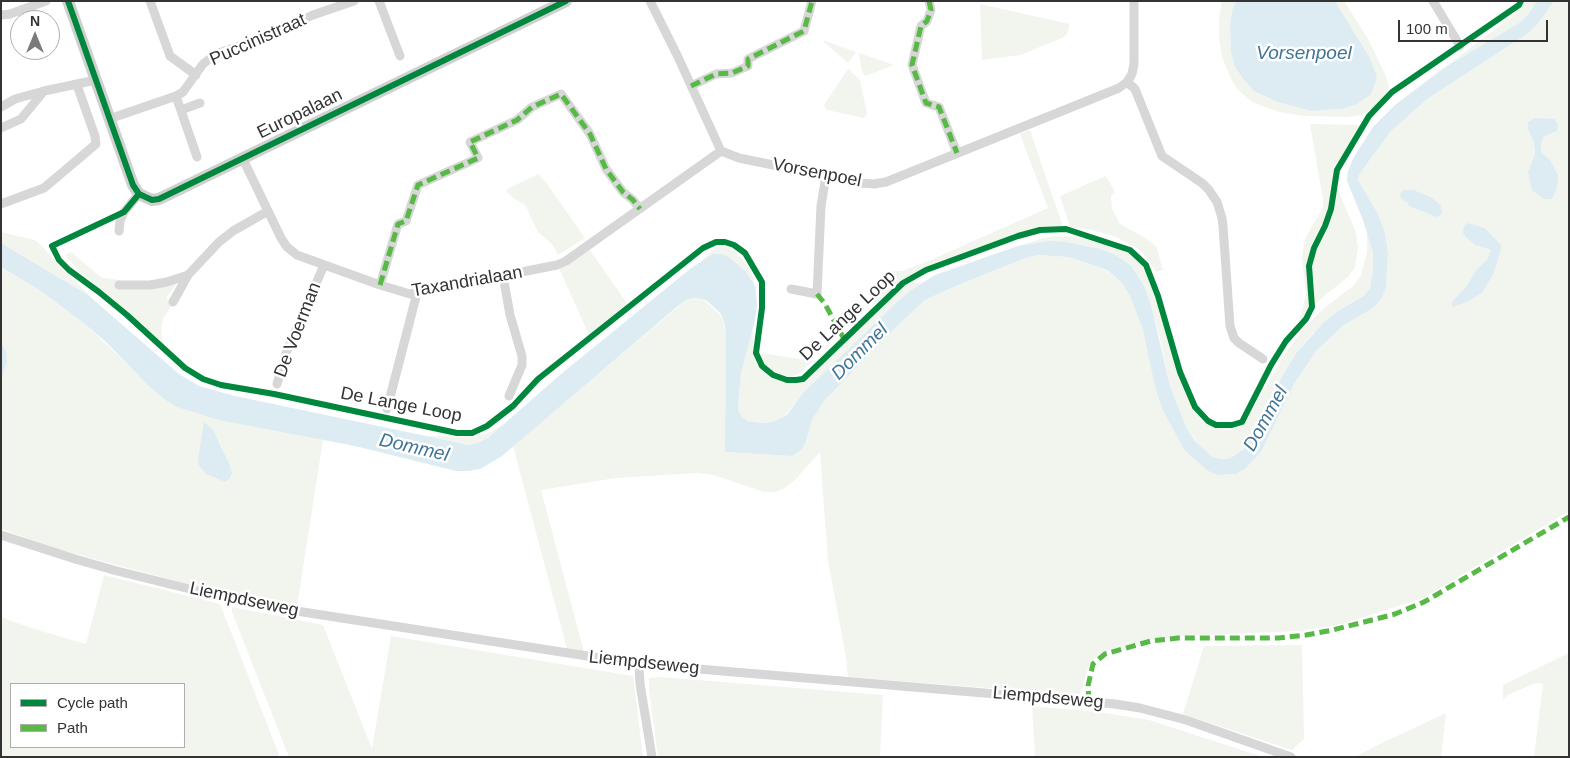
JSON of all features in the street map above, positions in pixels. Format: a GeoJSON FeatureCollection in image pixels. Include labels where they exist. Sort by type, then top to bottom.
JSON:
{"type":"FeatureCollection","features":[{"type":"Feature","properties":{"kind":"street"},"geometry":{"type":"LineString","coordinates":[[1,15],[10,14],[46,1]]}},
{"type":"Feature","properties":{"kind":"street"},"geometry":{"type":"LineString","coordinates":[[68,1],[133,185],[139,194],[124,212],[120,221],[119,231]]}},
{"type":"Feature","properties":{"kind":"street","name":"Puccinistraat"},"geometry":{"type":"LineString","coordinates":[[150,1],[170,56],[196,74]]}},
{"type":"Feature","properties":{"kind":"street","name":"Puccinistraat"},"geometry":{"type":"LineString","coordinates":[[109,119],[183,92],[209,59],[216,54],[271,35],[313,15],[354,1]]}},
{"type":"Feature","properties":{"kind":"street"},"geometry":{"type":"LineString","coordinates":[[379,1],[400,56]]}},
{"type":"Feature","properties":{"kind":"street","name":"Europalaan"},"geometry":{"type":"LineString","coordinates":[[139,194],[152,200],[159,199],[566,1]]}},
{"type":"Feature","properties":{"kind":"street"},"geometry":{"type":"LineString","coordinates":[[650,1],[721,151]]}},
{"type":"Feature","properties":{"kind":"street"},"geometry":{"type":"LineString","coordinates":[[691,86],[716,74],[732,73],[748,66],[748,59],[804,31],[812,1]]}},
{"type":"Feature","properties":{"kind":"street"},"geometry":{"type":"LineString","coordinates":[[929,1],[931,10],[927,21],[921,26],[912,65],[926,103],[938,107],[957,153]]}},
{"type":"Feature","properties":{"kind":"street"},"geometry":{"type":"LineString","coordinates":[[1134,1],[1134,64],[1132,74],[1127,82],[1135,89],[1162,156],[1202,183],[1216,202],[1223,226],[1230,326],[1234,338],[1263,359]]}},
{"type":"Feature","properties":{"kind":"street"},"geometry":{"type":"LineString","coordinates":[[1434,1],[1460,46]]}},
{"type":"Feature","properties":{"kind":"street"},"geometry":{"type":"LineString","coordinates":[[1,107],[15,98],[96,80]]}},
{"type":"Feature","properties":{"kind":"street","name":"Vorsenpoel"},"geometry":{"type":"LineString","coordinates":[[721,151],[739,158],[861,184],[886,182],[1119,88],[1127,82]]}},
{"type":"Feature","properties":{"kind":"street"},"geometry":{"type":"LineString","coordinates":[[1,204],[44,188],[96,144],[78,85]]}},
{"type":"Feature","properties":{"kind":"street"},"geometry":{"type":"LineString","coordinates":[[1,128],[21,120],[44,91]]}},
{"type":"Feature","properties":{"kind":"street"},"geometry":{"type":"LineString","coordinates":[[380,286],[398,224],[406,221],[418,186],[478,158],[470,142],[518,120],[532,106],[561,94],[590,134],[606,169],[623,192],[640,209]]}},
{"type":"Feature","properties":{"kind":"street"},"geometry":{"type":"LineString","coordinates":[[176,96],[197,157]]}},
{"type":"Feature","properties":{"kind":"street"},"geometry":{"type":"LineString","coordinates":[[181,110],[200,103]]}},
{"type":"Feature","properties":{"kind":"street","name":"Taxandrialaan"},"geometry":{"type":"LineString","coordinates":[[242,157],[287,247],[297,255],[398,292],[417,293],[556,266],[566,261],[721,151]]}},
{"type":"Feature","properties":{"kind":"street"},"geometry":{"type":"LineString","coordinates":[[792,289],[817,294],[821,206],[826,176]]}},
{"type":"Feature","properties":{"kind":"street"},"geometry":{"type":"LineString","coordinates":[[173,302],[188,275],[226,236],[268,211]]}},
{"type":"Feature","properties":{"kind":"street","name":"De Voerman"},"geometry":{"type":"LineString","coordinates":[[277,384],[286,353],[324,265]]}},
{"type":"Feature","properties":{"kind":"street"},"geometry":{"type":"LineString","coordinates":[[119,285],[150,285],[188,275]]}},
{"type":"Feature","properties":{"kind":"street"},"geometry":{"type":"LineString","coordinates":[[503,276],[510,316],[522,356],[522,365],[509,396]]}},
{"type":"Feature","properties":{"kind":"street"},"geometry":{"type":"LineString","coordinates":[[387,409],[417,293]]}},
{"type":"Feature","properties":{"kind":"street","name":"Liempdseweg"},"geometry":{"type":"LineString","coordinates":[[1,535],[74,559],[222,597],[350,620],[639,664],[1116,704],[1186,720],[1291,757]]}},
{"type":"Feature","properties":{"kind":"street"},"geometry":{"type":"LineString","coordinates":[[639,664],[640,684],[652,757]]}},
{"type":"Feature","properties":{"kind":"shaded area"},"geometry":{"type":"Polygon","coordinates":[[[1222,1],[1236,1],[1232,11],[1230,27],[1231,51],[1278,102],[1311,111],[1342,109],[1357,104],[1374,69],[1370,58],[1335,1],[1344,1],[1368,39],[1386,76],[1389,87],[1387,93],[1373,108],[1361,115],[1347,117],[1304,116],[1279,112],[1252,102],[1237,89],[1222,57],[1219,17],[1222,1]]]}},
{"type":"Feature","properties":{"kind":"shaded area"},"geometry":{"type":"Polygon","coordinates":[[[1525,1],[1537,1],[1527,16],[1519,23],[1444,68],[1511,17],[1525,1]]]}},
{"type":"Feature","properties":{"kind":"shaded area"},"geometry":{"type":"Polygon","coordinates":[[[1554,1],[1569,1],[1569,511],[1423,598],[1342,624],[1300,631],[1183,636],[1149,640],[1112,649],[1095,658],[1090,664],[1079,695],[848,677],[828,561],[820,452],[795,480],[785,488],[774,492],[764,492],[714,475],[698,473],[616,478],[541,490],[584,652],[567,649],[513,446],[686,300],[694,298],[703,299],[723,318],[726,338],[725,452],[792,456],[806,443],[812,420],[824,401],[925,300],[1023,259],[1037,255],[1069,257],[1106,270],[1122,283],[1130,296],[1143,330],[1163,411],[1185,451],[1208,471],[1218,475],[1236,474],[1245,469],[1261,452],[1294,384],[1317,350],[1344,325],[1373,308],[1386,287],[1388,253],[1385,232],[1378,214],[1358,180],[1359,175],[1391,131],[1427,99],[1527,34],[1537,25],[1554,1]],[[1528,129],[1534,143],[1535,154],[1528,172],[1550,161],[1541,152],[1543,136],[1528,129]],[[1468,223],[1485,248],[1491,250],[1488,258],[1477,269],[1467,287],[1455,298],[1469,301],[1482,293],[1493,275],[1501,245],[1485,228],[1468,223]]]}},
{"type":"Feature","properties":{"kind":"shaded area"},"geometry":{"type":"Polygon","coordinates":[[[980,4],[1069,24],[1068,32],[1064,37],[1020,55],[982,60],[980,4]]]}},
{"type":"Feature","properties":{"kind":"shaded area"},"geometry":{"type":"Polygon","coordinates":[[[822,40],[856,52],[848,63],[822,40]]]}},
{"type":"Feature","properties":{"kind":"shaded area"},"geometry":{"type":"Polygon","coordinates":[[[859,53],[894,65],[866,76],[862,72],[859,53]]]}},
{"type":"Feature","properties":{"kind":"shaded area"},"geometry":{"type":"Polygon","coordinates":[[[848,69],[860,80],[867,114],[864,118],[827,110],[824,105],[848,69]]]}},
{"type":"Feature","properties":{"kind":"shaded area"},"geometry":{"type":"Polygon","coordinates":[[[1310,124],[1362,125],[1339,161],[1335,172],[1335,182],[1356,233],[1358,247],[1355,267],[1349,276],[1322,298],[1300,320],[1306,294],[1302,257],[1305,239],[1323,207],[1310,124]]]}},
{"type":"Feature","properties":{"kind":"shaded area"},"geometry":{"type":"Polygon","coordinates":[[[1030,130],[1063,227],[1034,230],[950,259],[903,281],[873,305],[890,271],[902,271],[924,263],[1048,208],[1020,134],[1030,130]]]}},
{"type":"Feature","properties":{"kind":"shaded area"},"geometry":{"type":"Polygon","coordinates":[[[538,174],[585,238],[558,255],[552,244],[538,232],[525,205],[507,192],[507,189],[538,174]]]}},
{"type":"Feature","properties":{"kind":"shaded area"},"geometry":{"type":"Polygon","coordinates":[[[1106,176],[1115,192],[1111,196],[1112,209],[1120,224],[1156,246],[1163,270],[1156,272],[1142,252],[1114,236],[1070,227],[1060,196],[1106,176]]]}},
{"type":"Feature","properties":{"kind":"shaded area"},"geometry":{"type":"Polygon","coordinates":[[[1367,230],[1373,253],[1373,270],[1370,287],[1365,296],[1338,311],[1311,335],[1297,352],[1284,373],[1245,448],[1231,458],[1222,459],[1212,457],[1202,449],[1187,429],[1170,386],[1159,334],[1145,288],[1050,241],[1018,246],[1047,237],[1070,236],[1111,245],[1130,253],[1145,269],[1153,285],[1191,404],[1202,421],[1209,426],[1230,430],[1246,421],[1284,355],[1303,329],[1321,311],[1354,285],[1361,275],[1367,252],[1367,230]]]}},
{"type":"Feature","properties":{"kind":"shaded area"},"geometry":{"type":"Polygon","coordinates":[[[1,232],[35,240],[95,301],[1,243],[1,232]]]}},
{"type":"Feature","properties":{"kind":"shaded area"},"geometry":{"type":"Polygon","coordinates":[[[721,246],[728,247],[745,262],[751,271],[755,286],[746,272],[729,257],[716,254],[700,262],[715,248],[721,246]]]}},
{"type":"Feature","properties":{"kind":"shaded area"},"geometry":{"type":"Polygon","coordinates":[[[589,249],[629,306],[590,337],[559,268],[589,249]]]}},
{"type":"Feature","properties":{"kind":"shaded area"},"geometry":{"type":"Polygon","coordinates":[[[71,252],[102,278],[120,280],[119,286],[178,282],[166,298],[173,303],[163,319],[161,331],[163,345],[126,310],[79,271],[65,255],[71,252]]]}},
{"type":"Feature","properties":{"kind":"shaded area"},"geometry":{"type":"Polygon","coordinates":[[[1,267],[41,291],[85,324],[164,399],[195,413],[323,440],[297,606],[195,586],[57,549],[1,529],[1,379],[6,352],[1,341],[1,267]],[[219,441],[199,466],[206,474],[225,482],[229,463],[219,441]]]}},
{"type":"Feature","properties":{"kind":"shaded area"},"geometry":{"type":"Polygon","coordinates":[[[923,282],[895,304],[802,394],[783,418],[773,422],[761,423],[748,421],[742,417],[738,405],[741,374],[753,329],[754,354],[760,368],[772,378],[780,381],[802,383],[895,294],[907,284],[923,282]]]}},
{"type":"Feature","properties":{"kind":"shaded area"},"geometry":{"type":"Polygon","coordinates":[[[761,353],[813,361],[797,375],[788,377],[774,372],[767,367],[761,358],[761,353]]]}},
{"type":"Feature","properties":{"kind":"shaded area"},"geometry":{"type":"Polygon","coordinates":[[[505,424],[488,438],[469,445],[427,436],[475,437],[505,424]]]}},
{"type":"Feature","properties":{"kind":"shaded area"},"geometry":{"type":"Polygon","coordinates":[[[104,575],[220,604],[280,757],[1,757],[1,617],[86,644],[104,575]]]}},
{"type":"Feature","properties":{"kind":"shaded area"},"geometry":{"type":"Polygon","coordinates":[[[232,607],[323,625],[372,749],[391,636],[633,676],[643,757],[289,757],[232,612],[232,607]]]}},
{"type":"Feature","properties":{"kind":"shaded area"},"geometry":{"type":"Polygon","coordinates":[[[1302,645],[1304,739],[1292,750],[1183,714],[1204,646],[1302,645]]]}},
{"type":"Feature","properties":{"kind":"shaded area"},"geometry":{"type":"Polygon","coordinates":[[[1569,653],[1569,757],[1534,757],[1543,684],[1531,685],[1508,695],[1503,700],[1503,685],[1569,653]]]}},
{"type":"Feature","properties":{"kind":"shaded area"},"geometry":{"type":"Polygon","coordinates":[[[660,677],[883,695],[880,757],[658,757],[649,678],[660,677]]]}},
{"type":"Feature","properties":{"kind":"shaded area"},"geometry":{"type":"Polygon","coordinates":[[[1032,706],[1098,712],[1149,720],[1263,757],[1035,757],[1032,706]]]}},
{"type":"Feature","properties":{"kind":"shaded area"},"geometry":{"type":"Polygon","coordinates":[[[1446,713],[1441,757],[1355,757],[1378,745],[1446,713]]]}},
{"type":"Feature","properties":{"kind":"water","name":"Vorsenpoel"},"geometry":{"type":"Polygon","coordinates":[[[1236,1],[1335,1],[1370,58],[1377,77],[1371,94],[1357,104],[1342,109],[1311,111],[1278,102],[1254,91],[1235,67],[1231,51],[1230,27],[1232,11],[1236,1]]]}},
{"type":"Feature","properties":{"kind":"water","name":"Dommel"},"geometry":{"type":"Polygon","coordinates":[[[1537,1],[1554,1],[1537,25],[1527,34],[1427,99],[1391,131],[1359,175],[1358,180],[1378,214],[1385,232],[1388,253],[1386,287],[1381,299],[1373,308],[1344,325],[1317,350],[1294,384],[1261,452],[1245,469],[1236,474],[1218,475],[1208,471],[1185,451],[1163,411],[1155,386],[1143,330],[1130,296],[1122,283],[1107,270],[1069,257],[1037,255],[1023,259],[925,300],[824,401],[812,420],[802,449],[792,456],[725,452],[725,326],[720,313],[707,301],[694,298],[686,300],[679,305],[502,456],[480,469],[469,471],[456,471],[355,446],[219,420],[177,407],[149,386],[106,342],[85,324],[41,291],[1,267],[1,243],[88,295],[179,374],[199,386],[235,396],[469,445],[488,438],[561,374],[690,269],[713,254],[729,257],[746,272],[755,286],[757,304],[755,320],[741,374],[738,405],[742,417],[748,421],[761,423],[773,422],[787,415],[802,394],[895,304],[910,291],[935,275],[1018,246],[1049,241],[1066,242],[1113,254],[1132,267],[1145,288],[1152,309],[1170,386],[1187,429],[1195,441],[1212,457],[1231,458],[1245,448],[1297,352],[1323,323],[1338,311],[1364,296],[1370,288],[1373,253],[1363,220],[1347,181],[1348,171],[1354,157],[1373,127],[1395,105],[1444,68],[1519,23],[1527,16],[1537,1]]]}},
{"type":"Feature","properties":{"kind":"water"},"geometry":{"type":"Polygon","coordinates":[[[1535,118],[1554,119],[1558,124],[1557,131],[1544,136],[1541,143],[1541,152],[1550,160],[1558,175],[1557,188],[1552,199],[1544,199],[1532,190],[1528,172],[1535,154],[1528,122],[1535,118]]]}},
{"type":"Feature","properties":{"kind":"water"},"geometry":{"type":"Polygon","coordinates":[[[1404,190],[1414,190],[1432,198],[1441,206],[1442,214],[1437,217],[1409,206],[1407,202],[1402,200],[1400,194],[1404,190]]]}},
{"type":"Feature","properties":{"kind":"water"},"geometry":{"type":"Polygon","coordinates":[[[1468,223],[1485,228],[1501,245],[1500,253],[1493,275],[1482,293],[1469,301],[1453,307],[1451,304],[1455,298],[1488,258],[1491,250],[1476,245],[1468,239],[1463,233],[1464,226],[1468,223]]]}},
{"type":"Feature","properties":{"kind":"water"},"geometry":{"type":"Polygon","coordinates":[[[1,341],[6,352],[7,362],[1,379],[1,341]]]}},
{"type":"Feature","properties":{"kind":"water"},"geometry":{"type":"Polygon","coordinates":[[[204,422],[213,430],[229,463],[232,473],[225,482],[206,474],[199,466],[198,459],[204,422]]]}},
{"type":"Feature","properties":{"kind":"marked path"},"geometry":{"type":"LineString","coordinates":[[691,86],[716,74],[732,73],[748,66],[748,59],[804,31],[812,1]]}},
{"type":"Feature","properties":{"kind":"marked path"},"geometry":{"type":"LineString","coordinates":[[929,1],[931,10],[927,21],[921,26],[912,65],[926,103],[939,107],[957,153]]}},
{"type":"Feature","properties":{"kind":"marked path"},"geometry":{"type":"LineString","coordinates":[[380,285],[398,224],[406,221],[418,185],[478,158],[470,142],[517,120],[532,107],[561,94],[590,134],[606,169],[623,192],[640,209]]}},
{"type":"Feature","properties":{"kind":"marked path"},"geometry":{"type":"LineString","coordinates":[[817,294],[825,304],[844,339]]}},
{"type":"Feature","properties":{"kind":"marked path"},"geometry":{"type":"LineString","coordinates":[[1089,701],[1088,686],[1093,664],[1105,654],[1151,641],[1178,638],[1279,638],[1306,635],[1395,614],[1424,602],[1569,517]]}},
{"type":"Feature","properties":{"kind":"cycle path"},"geometry":{"type":"LineString","coordinates":[[68,1],[133,185],[139,194],[152,200],[159,199],[566,1]]}},
{"type":"Feature","properties":{"kind":"cycle path","name":"De Lange Loop"},"geometry":{"type":"LineString","coordinates":[[139,194],[124,212],[52,246],[59,260],[69,270],[127,315],[185,368],[203,379],[221,385],[274,394],[457,433],[472,433],[487,426],[513,406],[538,379],[703,248],[716,242],[734,245],[745,253],[762,282],[762,308],[756,353],[762,366],[773,375],[787,380],[803,379],[903,283],[926,270],[1018,236],[1040,230],[1066,229],[1130,250],[1146,265],[1158,296],[1180,372],[1195,407],[1208,421],[1216,425],[1232,425],[1242,422],[1271,365],[1286,341],[1306,319],[1312,307],[1309,266],[1314,248],[1331,209],[1337,170],[1369,116],[1392,92],[1519,5],[1521,1]]}}]}
